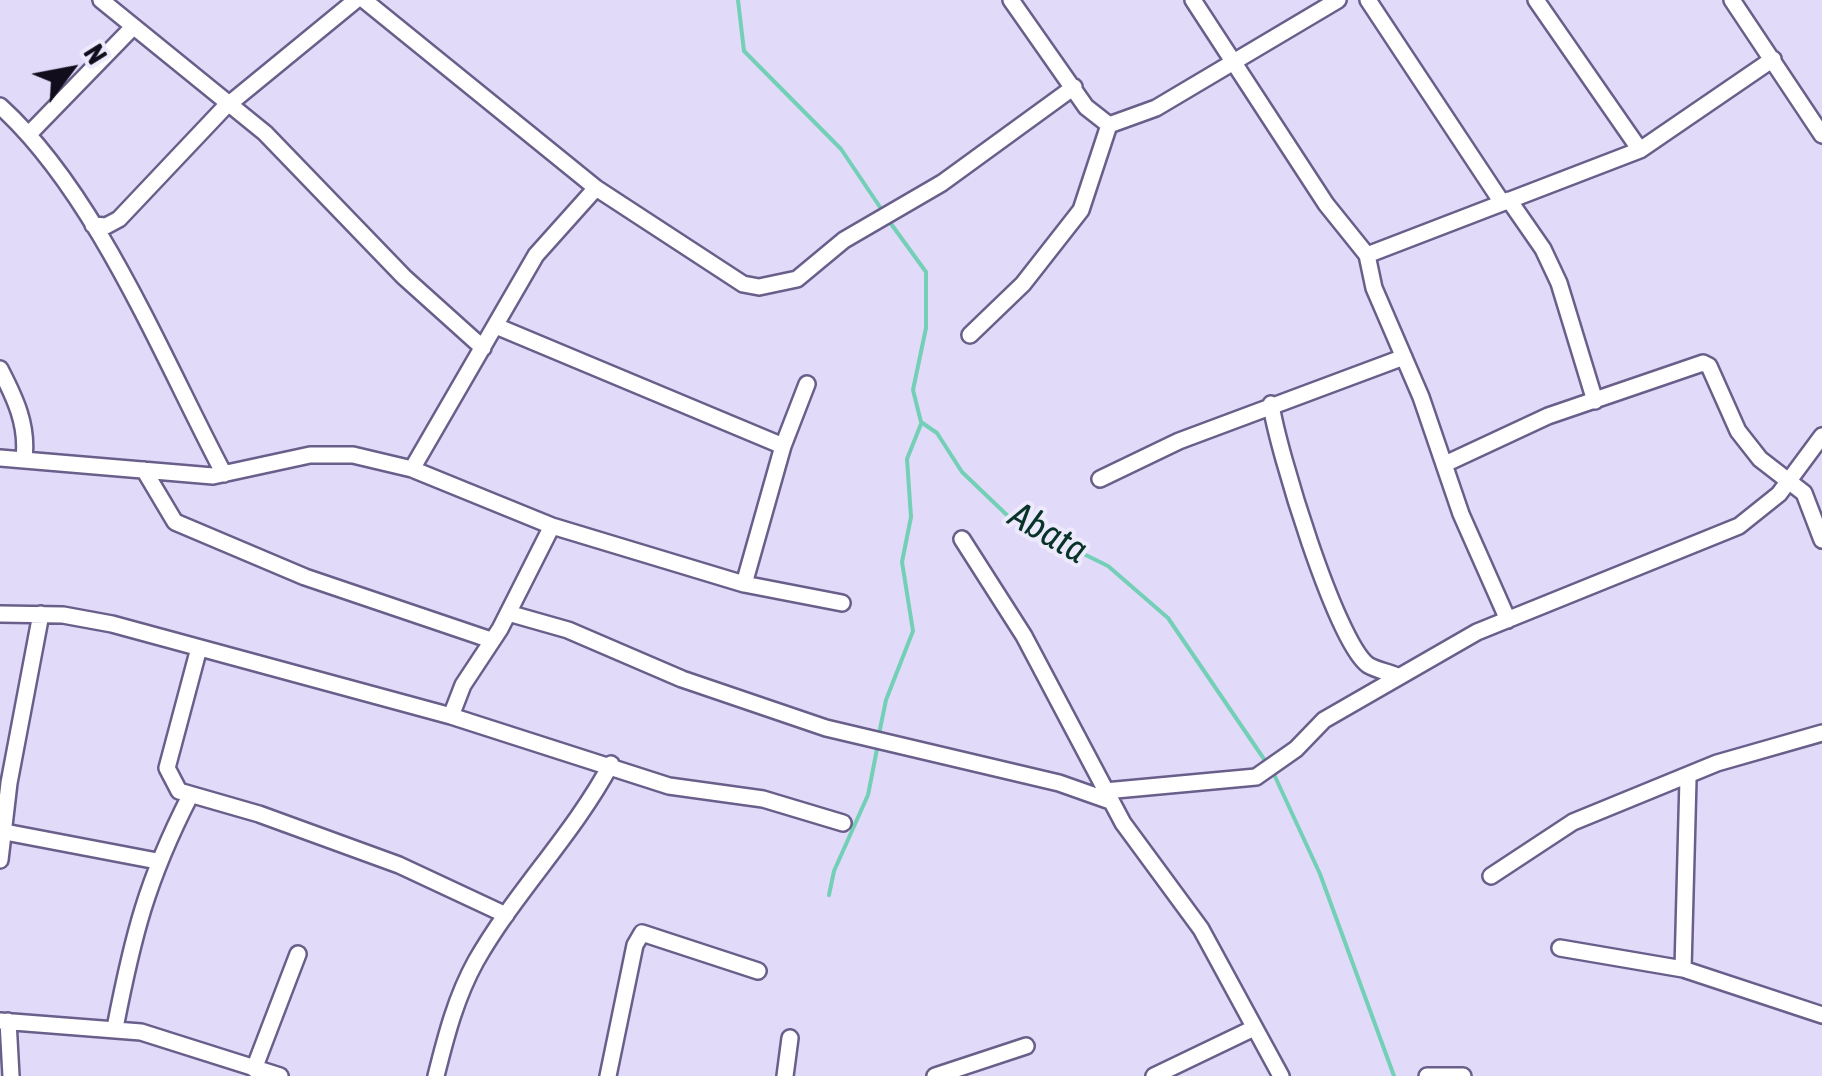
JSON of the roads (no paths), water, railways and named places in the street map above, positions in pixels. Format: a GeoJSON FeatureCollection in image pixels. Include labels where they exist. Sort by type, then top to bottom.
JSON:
{"type":"FeatureCollection","features":[{"type":"Feature","properties":{"kind":"street"},"geometry":{"type":"LineString","coordinates":[[101,0],[230,104],[310,175],[404,276],[483,348]]}},
{"type":"Feature","properties":{"kind":"street"},"geometry":{"type":"LineString","coordinates":[[94,225],[106,226],[119,218],[230,104],[356,0]]}},
{"type":"Feature","properties":{"kind":"street"},"geometry":{"type":"LineString","coordinates":[[364,0],[596,188],[743,284],[782,284],[797,278],[844,240],[942,183],[1074,88]]}},
{"type":"Feature","properties":{"kind":"street"},"geometry":{"type":"LineString","coordinates":[[1011,0],[1086,107],[1109,126]]}},
{"type":"Feature","properties":{"kind":"street"},"geometry":{"type":"LineString","coordinates":[[1193,0],[1326,204],[1367,255],[1374,288],[1486,576],[1508,620]]}},
{"type":"Feature","properties":{"kind":"street"},"geometry":{"type":"LineString","coordinates":[[1109,126],[1149,112],[1338,0]]}},
{"type":"Feature","properties":{"kind":"street"},"geometry":{"type":"LineString","coordinates":[[1368,0],[1505,201],[1543,248],[1559,283],[1595,401]]}},
{"type":"Feature","properties":{"kind":"street"},"geometry":{"type":"LineString","coordinates":[[1536,0],[1640,150]]}},
{"type":"Feature","properties":{"kind":"street"},"geometry":{"type":"LineString","coordinates":[[1732,0],[1822,135]]}},
{"type":"Feature","properties":{"kind":"street"},"geometry":{"type":"LineString","coordinates":[[30,133],[133,27]]}},
{"type":"Feature","properties":{"kind":"street"},"geometry":{"type":"LineString","coordinates":[[1367,255],[1640,150],[1772,58]]}},
{"type":"Feature","properties":{"kind":"street"},"geometry":{"type":"LineString","coordinates":[[0,106],[30,133],[94,225],[224,474]]}},
{"type":"Feature","properties":{"kind":"street"},"geometry":{"type":"LineString","coordinates":[[970,335],[1024,284],[1081,210],[1109,126]]}},
{"type":"Feature","properties":{"kind":"street"},"geometry":{"type":"LineString","coordinates":[[412,469],[536,255],[596,188]]}},
{"type":"Feature","properties":{"kind":"street"},"geometry":{"type":"LineString","coordinates":[[496,326],[783,446]]}},
{"type":"Feature","properties":{"kind":"street"},"geometry":{"type":"LineString","coordinates":[[1100,480],[1178,440],[1404,357]]}},
{"type":"Feature","properties":{"kind":"street"},"geometry":{"type":"LineString","coordinates":[[1445,464],[1548,416],[1702,363],[1708,366],[1738,431],[1760,459],[1804,493],[1822,540]]}},
{"type":"Feature","properties":{"kind":"street"},"geometry":{"type":"LineString","coordinates":[[0,369],[20,412],[26,438],[24,458]]}},
{"type":"Feature","properties":{"kind":"street"},"geometry":{"type":"LineString","coordinates":[[744,584],[783,446],[807,384]]}},
{"type":"Feature","properties":{"kind":"street"},"geometry":{"type":"LineString","coordinates":[[1271,404],[1281,457],[1345,633],[1368,665],[1397,676]]}},
{"type":"Feature","properties":{"kind":"street"},"geometry":{"type":"LineString","coordinates":[[508,613],[568,630],[751,703],[826,728],[1107,796],[1247,780],[1296,749],[1324,720],[1397,676],[1508,620],[1739,526],[1789,482],[1822,436]]}},
{"type":"Feature","properties":{"kind":"street"},"geometry":{"type":"LineString","coordinates":[[0,458],[224,474],[330,453],[412,469],[552,526],[744,584],[842,604]]}},
{"type":"Feature","properties":{"kind":"street"},"geometry":{"type":"LineString","coordinates":[[144,470],[175,522],[305,577],[490,640]]}},
{"type":"Feature","properties":{"kind":"street"},"geometry":{"type":"LineString","coordinates":[[451,716],[462,685],[508,613],[552,526]]}},
{"type":"Feature","properties":{"kind":"street"},"geometry":{"type":"LineString","coordinates":[[962,539],[1024,636],[1107,796],[1136,842],[1189,908],[1281,1076]]}},
{"type":"Feature","properties":{"kind":"street"},"geometry":{"type":"LineString","coordinates":[[0,614],[88,618],[451,716],[669,786],[763,800],[843,823]]}},
{"type":"Feature","properties":{"kind":"street"},"geometry":{"type":"LineString","coordinates":[[0,860],[9,783],[41,614]]}},
{"type":"Feature","properties":{"kind":"street"},"geometry":{"type":"LineString","coordinates":[[199,648],[167,768],[174,786],[190,796],[259,814],[398,866],[506,916]]}},
{"type":"Feature","properties":{"kind":"street"},"geometry":{"type":"LineString","coordinates":[[1491,876],[1574,822],[1688,778],[1717,762],[1822,732]]}},
{"type":"Feature","properties":{"kind":"street"},"geometry":{"type":"LineString","coordinates":[[436,1076],[458,998],[506,916],[561,845],[610,764]]}},
{"type":"Feature","properties":{"kind":"street"},"geometry":{"type":"LineString","coordinates":[[1683,969],[1688,778]]}},
{"type":"Feature","properties":{"kind":"street"},"geometry":{"type":"LineString","coordinates":[[115,1028],[138,913],[157,861],[190,796]]}},
{"type":"Feature","properties":{"kind":"street"},"geometry":{"type":"LineString","coordinates":[[5,832],[157,861]]}},
{"type":"Feature","properties":{"kind":"street"},"geometry":{"type":"LineString","coordinates":[[608,1076],[635,945],[642,933],[758,971]]}},
{"type":"Feature","properties":{"kind":"street"},"geometry":{"type":"LineString","coordinates":[[1560,948],[1683,969],[1822,1015]]}},
{"type":"Feature","properties":{"kind":"street"},"geometry":{"type":"LineString","coordinates":[[254,1069],[298,954]]}},
{"type":"Feature","properties":{"kind":"street"},"geometry":{"type":"LineString","coordinates":[[11,1076],[4,1021],[115,1028],[155,1036],[280,1076]]}},
{"type":"Feature","properties":{"kind":"street"},"geometry":{"type":"LineString","coordinates":[[1154,1076],[1254,1028]]}},
{"type":"Feature","properties":{"kind":"street"},"geometry":{"type":"LineString","coordinates":[[785,1076],[790,1038]]}},
{"type":"Feature","properties":{"kind":"street"},"geometry":{"type":"LineString","coordinates":[[936,1076],[1026,1046]]}},
{"type":"Feature","properties":{"kind":"street"},"geometry":{"type":"LineString","coordinates":[[1427,1076],[1463,1076]]}},
{"type":"Feature","properties":{"kind":"waterway","name":"Abata"},"geometry":{"type":"LineString","coordinates":[[738,0],[744,51],[841,149],[884,213]]}},
{"type":"Feature","properties":{"kind":"waterway","name":"Abata"},"geometry":{"type":"LineString","coordinates":[[889,221],[926,272],[926,328],[913,390],[921,422],[937,433],[962,472],[1009,517],[1108,566],[1168,618],[1266,762]]}},
{"type":"Feature","properties":{"kind":"waterway"},"geometry":{"type":"LineString","coordinates":[[879,734],[886,700],[913,631],[902,562],[911,517],[907,459],[921,424]]}},
{"type":"Feature","properties":{"kind":"waterway"},"geometry":{"type":"LineString","coordinates":[[829,895],[834,871],[868,795],[878,744]]}},
{"type":"Feature","properties":{"kind":"waterway","name":"Abata"},"geometry":{"type":"LineString","coordinates":[[1272,770],[1320,874],[1394,1076]]}}]}
